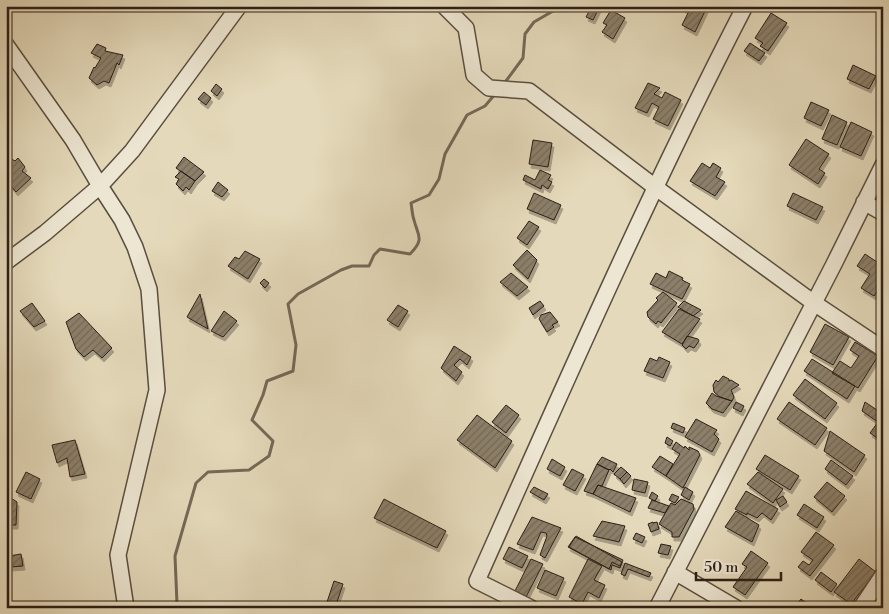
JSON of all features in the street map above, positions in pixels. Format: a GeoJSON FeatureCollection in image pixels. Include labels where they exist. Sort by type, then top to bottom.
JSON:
{"type":"FeatureCollection","features":[{"type":"Feature","properties":{"kind":"street"},"geometry":{"type":"LineString","coordinates":[[6,262],[45,233],[100,186],[132,151],[239,6]]}},
{"type":"Feature","properties":{"kind":"street"},"geometry":{"type":"LineString","coordinates":[[444,6],[466,28],[474,75],[489,88],[529,90],[655,187],[814,303],[883,349]]}},
{"type":"Feature","properties":{"kind":"street"},"geometry":{"type":"LineString","coordinates":[[531,608],[477,581],[655,187],[745,6]]}},
{"type":"Feature","properties":{"kind":"street"},"geometry":{"type":"LineString","coordinates":[[6,45],[73,140],[122,220],[135,247],[149,289],[157,390],[118,555],[126,608]]}},
{"type":"Feature","properties":{"kind":"street"},"geometry":{"type":"LineString","coordinates":[[657,608],[883,165]]}},
{"type":"Feature","properties":{"kind":"street"},"geometry":{"type":"LineString","coordinates":[[864,202],[883,212]]}},
{"type":"Feature","properties":{"kind":"street"},"geometry":{"type":"LineString","coordinates":[[675,572],[736,608]]}},
{"type":"Feature","properties":{"kind":"street"},"geometry":{"type":"LineString","coordinates":[[861,608],[883,574]]}},
{"type":"Feature","properties":{"kind":"building"},"geometry":{"type":"Polygon","coordinates":[[[592,6],[600,6],[593,20],[586,17],[592,6]]]}},
{"type":"Feature","properties":{"kind":"building"},"geometry":{"type":"Polygon","coordinates":[[[683,6],[701,6],[706,9],[695,32],[682,25],[689,11],[682,8],[683,6]]]}},
{"type":"Feature","properties":{"kind":"building"},"geometry":{"type":"Polygon","coordinates":[[[611,10],[625,18],[613,39],[602,32],[607,25],[603,23],[611,10]]]}},
{"type":"Feature","properties":{"kind":"building"},"geometry":{"type":"Polygon","coordinates":[[[771,13],[787,23],[768,51],[760,46],[763,43],[755,38],[771,13]]]}},
{"type":"Feature","properties":{"kind":"building"},"geometry":{"type":"Polygon","coordinates":[[[750,43],[765,53],[759,61],[744,51],[750,43]]]}},
{"type":"Feature","properties":{"kind":"building"},"geometry":{"type":"Polygon","coordinates":[[[97,44],[106,48],[105,51],[123,55],[119,65],[117,63],[109,83],[104,81],[97,85],[89,78],[101,58],[91,53],[97,44]]]}},
{"type":"Feature","properties":{"kind":"building"},"geometry":{"type":"Polygon","coordinates":[[[853,65],[876,76],[869,89],[847,79],[853,65]]]}},
{"type":"Feature","properties":{"kind":"building"},"geometry":{"type":"Polygon","coordinates":[[[648,83],[660,88],[654,94],[662,98],[665,92],[681,100],[668,126],[653,119],[659,107],[652,103],[647,113],[635,108],[648,83]]]}},
{"type":"Feature","properties":{"kind":"building"},"geometry":{"type":"Polygon","coordinates":[[[216,84],[222,89],[217,96],[211,91],[216,84]]]}},
{"type":"Feature","properties":{"kind":"building"},"geometry":{"type":"Polygon","coordinates":[[[204,92],[211,98],[206,105],[198,99],[204,92]]]}},
{"type":"Feature","properties":{"kind":"building"},"geometry":{"type":"Polygon","coordinates":[[[811,102],[829,110],[821,126],[804,118],[811,102]]]}},
{"type":"Feature","properties":{"kind":"building"},"geometry":{"type":"Polygon","coordinates":[[[832,115],[847,122],[837,145],[822,139],[832,115]]]}},
{"type":"Feature","properties":{"kind":"building"},"geometry":{"type":"Polygon","coordinates":[[[851,122],[872,132],[861,156],[840,147],[851,122]]]}},
{"type":"Feature","properties":{"kind":"building"},"geometry":{"type":"Polygon","coordinates":[[[806,139],[829,154],[819,169],[825,173],[818,184],[789,165],[806,139]]]}},
{"type":"Feature","properties":{"kind":"building"},"geometry":{"type":"Polygon","coordinates":[[[533,140],[552,143],[548,167],[529,164],[533,140]]]}},
{"type":"Feature","properties":{"kind":"building"},"geometry":{"type":"Polygon","coordinates":[[[184,157],[204,172],[195,181],[176,168],[184,157]]]}},
{"type":"Feature","properties":{"kind":"building"},"geometry":{"type":"Polygon","coordinates":[[[10,158],[15,161],[18,158],[25,167],[22,171],[31,178],[16,192],[6,180],[6,162],[8,163],[10,158]]]}},
{"type":"Feature","properties":{"kind":"building"},"geometry":{"type":"Polygon","coordinates":[[[702,163],[710,168],[713,163],[721,168],[716,177],[725,182],[715,196],[690,181],[702,163]]]}},
{"type":"Feature","properties":{"kind":"building"},"geometry":{"type":"Polygon","coordinates":[[[540,170],[551,175],[548,180],[552,182],[548,189],[542,185],[541,189],[523,180],[525,175],[535,180],[540,170]]]}},
{"type":"Feature","properties":{"kind":"building"},"geometry":{"type":"Polygon","coordinates":[[[181,171],[195,181],[189,190],[186,187],[183,191],[176,184],[179,179],[175,177],[181,171]]]}},
{"type":"Feature","properties":{"kind":"building"},"geometry":{"type":"Polygon","coordinates":[[[218,182],[228,190],[222,197],[212,191],[218,182]]]}},
{"type":"Feature","properties":{"kind":"building"},"geometry":{"type":"Polygon","coordinates":[[[534,193],[561,205],[554,220],[527,209],[534,193]]]}},
{"type":"Feature","properties":{"kind":"building"},"geometry":{"type":"Polygon","coordinates":[[[793,193],[823,207],[816,220],[787,206],[793,193]]]}},
{"type":"Feature","properties":{"kind":"building"},"geometry":{"type":"Polygon","coordinates":[[[529,221],[539,227],[527,245],[517,238],[529,221]]]}},
{"type":"Feature","properties":{"kind":"building"},"geometry":{"type":"Polygon","coordinates":[[[527,250],[537,260],[528,279],[513,265],[527,250]]]}},
{"type":"Feature","properties":{"kind":"building"},"geometry":{"type":"Polygon","coordinates":[[[245,251],[260,259],[248,279],[228,266],[235,257],[239,259],[245,251]]]}},
{"type":"Feature","properties":{"kind":"building"},"geometry":{"type":"Polygon","coordinates":[[[865,254],[883,266],[883,283],[874,296],[861,288],[870,274],[857,266],[865,254]]]}},
{"type":"Feature","properties":{"kind":"building"},"geometry":{"type":"Polygon","coordinates":[[[669,271],[690,284],[682,299],[650,284],[656,273],[666,278],[669,271]]]}},
{"type":"Feature","properties":{"kind":"building"},"geometry":{"type":"Polygon","coordinates":[[[511,273],[528,287],[517,296],[500,282],[511,273]]]}},
{"type":"Feature","properties":{"kind":"building"},"geometry":{"type":"Polygon","coordinates":[[[264,279],[269,283],[265,288],[260,283],[264,279]]]}},
{"type":"Feature","properties":{"kind":"building"},"geometry":{"type":"Polygon","coordinates":[[[663,292],[677,303],[661,323],[658,321],[656,324],[648,317],[647,312],[658,300],[656,298],[663,292]]]}},
{"type":"Feature","properties":{"kind":"building"},"geometry":{"type":"Polygon","coordinates":[[[200,294],[208,329],[187,317],[200,294]]]}},
{"type":"Feature","properties":{"kind":"building"},"geometry":{"type":"Polygon","coordinates":[[[540,301],[544,306],[533,315],[529,308],[540,301]]]}},
{"type":"Feature","properties":{"kind":"building"},"geometry":{"type":"Polygon","coordinates":[[[684,301],[701,310],[693,316],[678,307],[684,301]]]}},
{"type":"Feature","properties":{"kind":"building"},"geometry":{"type":"Polygon","coordinates":[[[32,303],[45,321],[34,327],[20,311],[32,303]]]}},
{"type":"Feature","properties":{"kind":"building"},"geometry":{"type":"Polygon","coordinates":[[[398,305],[408,311],[398,327],[387,320],[398,305]]]}},
{"type":"Feature","properties":{"kind":"building"},"geometry":{"type":"Polygon","coordinates":[[[679,309],[700,319],[682,344],[662,332],[679,309]]]}},
{"type":"Feature","properties":{"kind":"building"},"geometry":{"type":"Polygon","coordinates":[[[224,311],[237,321],[223,337],[211,331],[224,311]]]}},
{"type":"Feature","properties":{"kind":"building"},"geometry":{"type":"Polygon","coordinates":[[[550,312],[558,322],[552,325],[554,327],[547,332],[539,319],[541,315],[550,312]]]}},
{"type":"Feature","properties":{"kind":"building"},"geometry":{"type":"Polygon","coordinates":[[[79,313],[112,348],[102,358],[93,350],[84,357],[76,349],[66,322],[79,313]]]}},
{"type":"Feature","properties":{"kind":"building"},"geometry":{"type":"Polygon","coordinates":[[[825,324],[849,337],[833,365],[810,352],[825,324]]]}},
{"type":"Feature","properties":{"kind":"building"},"geometry":{"type":"Polygon","coordinates":[[[687,336],[698,339],[699,341],[694,348],[689,346],[686,349],[682,345],[687,336]]]}},
{"type":"Feature","properties":{"kind":"building"},"geometry":{"type":"Polygon","coordinates":[[[855,342],[878,356],[858,388],[832,373],[840,361],[851,368],[859,356],[850,350],[855,342]]]}},
{"type":"Feature","properties":{"kind":"building"},"geometry":{"type":"Polygon","coordinates":[[[454,346],[471,357],[467,365],[460,359],[454,365],[462,372],[456,381],[441,368],[454,346]]]}},
{"type":"Feature","properties":{"kind":"building"},"geometry":{"type":"Polygon","coordinates":[[[659,357],[670,362],[663,378],[644,371],[650,358],[657,361],[659,357]]]}},
{"type":"Feature","properties":{"kind":"building"},"geometry":{"type":"Polygon","coordinates":[[[812,359],[855,386],[847,399],[804,371],[812,359]]]}},
{"type":"Feature","properties":{"kind":"building"},"geometry":{"type":"Polygon","coordinates":[[[723,376],[739,385],[731,390],[734,397],[732,401],[720,397],[714,392],[713,385],[716,380],[718,382],[723,376]]]}},
{"type":"Feature","properties":{"kind":"building"},"geometry":{"type":"Polygon","coordinates":[[[805,379],[837,403],[825,419],[793,395],[805,379]]]}},
{"type":"Feature","properties":{"kind":"building"},"geometry":{"type":"Polygon","coordinates":[[[712,393],[732,401],[723,413],[712,409],[706,403],[712,393]]]}},
{"type":"Feature","properties":{"kind":"building"},"geometry":{"type":"Polygon","coordinates":[[[736,402],[744,406],[741,412],[733,408],[736,402]]]}},
{"type":"Feature","properties":{"kind":"building"},"geometry":{"type":"Polygon","coordinates":[[[789,402],[827,428],[815,445],[777,419],[789,402]]]}},
{"type":"Feature","properties":{"kind":"building"},"geometry":{"type":"Polygon","coordinates":[[[865,402],[883,414],[883,442],[870,433],[878,422],[862,411],[865,402]]]}},
{"type":"Feature","properties":{"kind":"building"},"geometry":{"type":"Polygon","coordinates":[[[506,405],[519,415],[506,433],[492,422],[506,405]]]}},
{"type":"Feature","properties":{"kind":"building"},"geometry":{"type":"Polygon","coordinates":[[[477,415],[512,441],[495,468],[457,440],[477,415]]]}},
{"type":"Feature","properties":{"kind":"building"},"geometry":{"type":"Polygon","coordinates":[[[696,419],[717,430],[714,434],[719,439],[712,452],[685,437],[696,419]]]}},
{"type":"Feature","properties":{"kind":"building"},"geometry":{"type":"Polygon","coordinates":[[[673,423],[685,428],[683,433],[671,428],[673,423]]]}},
{"type":"Feature","properties":{"kind":"building"},"geometry":{"type":"Polygon","coordinates":[[[830,431],[865,455],[854,472],[824,451],[830,431]]]}},
{"type":"Feature","properties":{"kind":"building"},"geometry":{"type":"Polygon","coordinates":[[[667,437],[673,441],[670,446],[665,443],[667,437]]]}},
{"type":"Feature","properties":{"kind":"building"},"geometry":{"type":"Polygon","coordinates":[[[75,440],[85,474],[70,477],[67,458],[57,463],[52,445],[75,440]]]}},
{"type":"Feature","properties":{"kind":"building"},"geometry":{"type":"Polygon","coordinates":[[[676,442],[684,448],[685,446],[689,450],[689,447],[698,451],[700,455],[683,488],[666,476],[680,454],[672,449],[676,442]]]}},
{"type":"Feature","properties":{"kind":"building"},"geometry":{"type":"Polygon","coordinates":[[[765,455],[799,476],[790,490],[756,469],[765,455]]]}},
{"type":"Feature","properties":{"kind":"building"},"geometry":{"type":"Polygon","coordinates":[[[660,456],[673,464],[666,476],[652,467],[660,456]]]}},
{"type":"Feature","properties":{"kind":"building"},"geometry":{"type":"Polygon","coordinates":[[[602,457],[617,464],[613,472],[597,464],[602,457]]]}},
{"type":"Feature","properties":{"kind":"building"},"geometry":{"type":"Polygon","coordinates":[[[552,459],[565,467],[560,476],[547,469],[552,459]]]}},
{"type":"Feature","properties":{"kind":"building"},"geometry":{"type":"Polygon","coordinates":[[[831,460],[853,476],[846,485],[825,469],[831,460]]]}},
{"type":"Feature","properties":{"kind":"building"},"geometry":{"type":"Polygon","coordinates":[[[597,464],[609,470],[602,486],[598,485],[593,494],[584,491],[597,464]]]}},
{"type":"Feature","properties":{"kind":"building"},"geometry":{"type":"Polygon","coordinates":[[[621,467],[627,472],[620,479],[614,474],[621,467]]]}},
{"type":"Feature","properties":{"kind":"building"},"geometry":{"type":"Polygon","coordinates":[[[572,469],[584,475],[575,491],[563,485],[572,469]]]}},
{"type":"Feature","properties":{"kind":"building"},"geometry":{"type":"Polygon","coordinates":[[[26,472],[40,479],[31,499],[16,492],[26,472]]]}},
{"type":"Feature","properties":{"kind":"building"},"geometry":{"type":"Polygon","coordinates":[[[627,472],[631,476],[624,484],[620,479],[627,472]]]}},
{"type":"Feature","properties":{"kind":"building"},"geometry":{"type":"Polygon","coordinates":[[[758,472],[783,489],[773,503],[747,484],[758,472]]]}},
{"type":"Feature","properties":{"kind":"building"},"geometry":{"type":"Polygon","coordinates":[[[634,479],[648,482],[645,493],[632,490],[634,479]]]}},
{"type":"Feature","properties":{"kind":"building"},"geometry":{"type":"Polygon","coordinates":[[[827,482],[845,496],[832,512],[814,497],[827,482]]]}},
{"type":"Feature","properties":{"kind":"building"},"geometry":{"type":"Polygon","coordinates":[[[598,485],[636,498],[630,512],[593,494],[598,485]]]}},
{"type":"Feature","properties":{"kind":"building"},"geometry":{"type":"Polygon","coordinates":[[[534,487],[548,494],[544,500],[530,492],[534,487]]]}},
{"type":"Feature","properties":{"kind":"building"},"geometry":{"type":"Polygon","coordinates":[[[685,487],[693,492],[689,500],[681,495],[685,487]]]}},
{"type":"Feature","properties":{"kind":"building"},"geometry":{"type":"Polygon","coordinates":[[[746,491],[778,509],[771,520],[762,513],[757,518],[735,509],[746,491]]]}},
{"type":"Feature","properties":{"kind":"building"},"geometry":{"type":"Polygon","coordinates":[[[652,492],[658,496],[655,501],[649,498],[652,492]]]}},
{"type":"Feature","properties":{"kind":"building"},"geometry":{"type":"Polygon","coordinates":[[[672,494],[679,497],[675,503],[669,500],[672,494]]]}},
{"type":"Feature","properties":{"kind":"building"},"geometry":{"type":"Polygon","coordinates":[[[783,496],[787,502],[780,507],[776,500],[783,496]]]}},
{"type":"Feature","properties":{"kind":"building"},"geometry":{"type":"Polygon","coordinates":[[[11,498],[17,502],[16,525],[6,525],[6,504],[11,498]]]}},
{"type":"Feature","properties":{"kind":"building"},"geometry":{"type":"Polygon","coordinates":[[[384,499],[446,531],[437,548],[374,518],[384,499]]]}},
{"type":"Feature","properties":{"kind":"building"},"geometry":{"type":"Polygon","coordinates":[[[681,499],[693,504],[694,509],[679,537],[672,537],[672,532],[659,524],[671,503],[675,505],[681,499]]]}},
{"type":"Feature","properties":{"kind":"building"},"geometry":{"type":"Polygon","coordinates":[[[652,500],[669,506],[665,513],[648,508],[652,500]]]}},
{"type":"Feature","properties":{"kind":"building"},"geometry":{"type":"Polygon","coordinates":[[[804,504],[824,517],[817,528],[797,515],[804,504]]]}},
{"type":"Feature","properties":{"kind":"building"},"geometry":{"type":"Polygon","coordinates":[[[736,511],[759,525],[752,542],[725,527],[736,511]]]}},
{"type":"Feature","properties":{"kind":"building"},"geometry":{"type":"Polygon","coordinates":[[[532,517],[561,528],[545,558],[540,555],[547,536],[546,533],[541,532],[533,550],[517,544],[532,517]]]}},
{"type":"Feature","properties":{"kind":"building"},"geometry":{"type":"Polygon","coordinates":[[[602,521],[625,526],[619,542],[593,536],[602,521]]]}},
{"type":"Feature","properties":{"kind":"building"},"geometry":{"type":"Polygon","coordinates":[[[657,522],[659,529],[651,532],[648,524],[657,522]]]}},
{"type":"Feature","properties":{"kind":"building"},"geometry":{"type":"Polygon","coordinates":[[[816,532],[834,545],[810,576],[798,567],[803,561],[809,565],[813,560],[801,552],[816,532]]]}},
{"type":"Feature","properties":{"kind":"building"},"geometry":{"type":"Polygon","coordinates":[[[636,533],[645,537],[642,543],[633,539],[636,533]]]}},
{"type":"Feature","properties":{"kind":"building"},"geometry":{"type":"Polygon","coordinates":[[[576,536],[622,562],[620,566],[612,562],[609,569],[569,547],[576,536]]]}},
{"type":"Feature","properties":{"kind":"building"},"geometry":{"type":"Polygon","coordinates":[[[575,537],[623,560],[620,568],[612,565],[611,570],[568,547],[575,537]]]}},
{"type":"Feature","properties":{"kind":"building"},"geometry":{"type":"Polygon","coordinates":[[[661,544],[671,546],[668,555],[658,553],[661,544]]]}},
{"type":"Feature","properties":{"kind":"building"},"geometry":{"type":"Polygon","coordinates":[[[509,547],[528,556],[522,568],[503,559],[509,547]]]}},
{"type":"Feature","properties":{"kind":"building"},"geometry":{"type":"Polygon","coordinates":[[[751,551],[768,563],[745,595],[733,587],[747,567],[742,564],[751,551]]]}},
{"type":"Feature","properties":{"kind":"building"},"geometry":{"type":"Polygon","coordinates":[[[21,554],[23,566],[10,567],[9,556],[21,554]]]}},
{"type":"Feature","properties":{"kind":"building"},"geometry":{"type":"Polygon","coordinates":[[[531,559],[543,564],[526,597],[515,591],[531,559]]]}},
{"type":"Feature","properties":{"kind":"building"},"geometry":{"type":"Polygon","coordinates":[[[588,559],[602,566],[594,580],[605,585],[599,598],[588,592],[582,604],[569,597],[588,559]]]}},
{"type":"Feature","properties":{"kind":"building"},"geometry":{"type":"Polygon","coordinates":[[[859,559],[876,572],[851,604],[834,592],[859,559]]]}},
{"type":"Feature","properties":{"kind":"building"},"geometry":{"type":"Polygon","coordinates":[[[625,563],[651,573],[649,577],[628,569],[625,576],[621,574],[625,563]]]}},
{"type":"Feature","properties":{"kind":"building"},"geometry":{"type":"Polygon","coordinates":[[[545,570],[564,578],[556,596],[537,588],[545,570]]]}},
{"type":"Feature","properties":{"kind":"building"},"geometry":{"type":"Polygon","coordinates":[[[821,572],[837,584],[831,592],[815,580],[821,572]]]}},
{"type":"Feature","properties":{"kind":"building"},"geometry":{"type":"Polygon","coordinates":[[[334,581],[343,584],[335,608],[325,608],[334,581]]]}},
{"type":"Feature","properties":{"kind":"building"},"geometry":{"type":"Polygon","coordinates":[[[801,599],[813,608],[794,608],[801,599]]]}},
{"type":"Feature","properties":{"kind":"building"},"geometry":{"type":"Polygon","coordinates":[[[345,602],[367,608],[343,608],[345,602]]]}},
{"type":"Feature","properties":{"kind":"waterway"},"geometry":{"type":"LineString","coordinates":[[503,85],[523,58],[525,34],[534,22],[553,11],[555,6]]}},
{"type":"Feature","properties":{"kind":"waterway"},"geometry":{"type":"LineString","coordinates":[[180,608],[177,604],[175,556],[196,483],[208,472],[249,470],[269,456],[273,441],[252,420],[267,381],[293,371],[296,345],[288,304],[298,294],[341,270],[352,266],[369,266],[374,255],[380,249],[410,254],[415,249],[418,245],[419,237],[411,203],[429,195],[439,179],[445,154],[467,115],[485,106],[496,93]]}}]}
